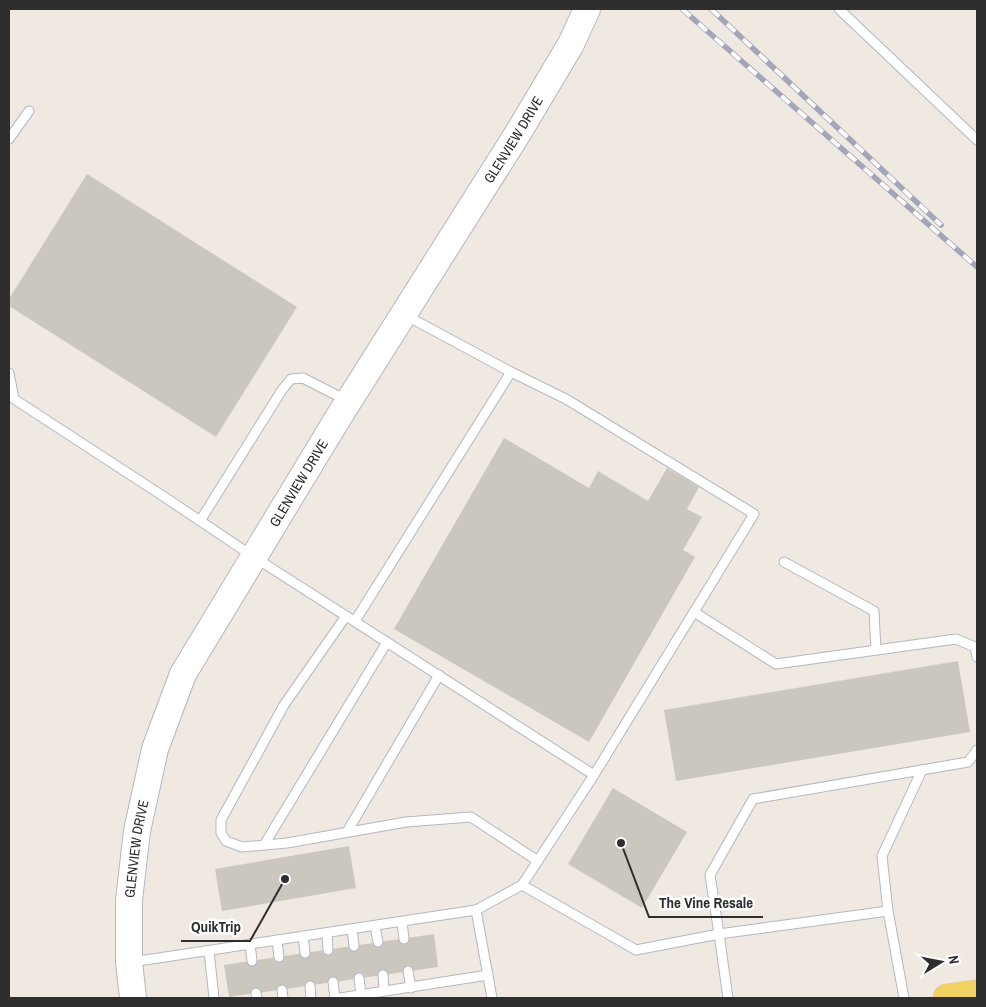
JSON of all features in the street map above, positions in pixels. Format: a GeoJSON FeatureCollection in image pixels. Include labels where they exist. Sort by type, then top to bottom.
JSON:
{"type":"FeatureCollection","features":[{"type":"Feature","properties":{"kind":"main road","name":"GLENVIEW DRIVE"},"geometry":{"type":"LineString","coordinates":[[133,998],[129,962],[129,900],[136,841],[155,749],[183,674],[348,401],[562,61],[587,9]]}},
{"type":"Feature","properties":{"kind":"main road"},"geometry":{"type":"LineString","coordinates":[[947,998],[977,994]]}},
{"type":"Feature","properties":{"kind":"lane"},"geometry":{"type":"LineString","coordinates":[[839,9],[977,140]]}},
{"type":"Feature","properties":{"kind":"lane"},"geometry":{"type":"LineString","coordinates":[[9,139],[29,111]]}},
{"type":"Feature","properties":{"kind":"lane"},"geometry":{"type":"LineString","coordinates":[[129,962],[476,910],[522,885],[594,775],[754,514],[566,399],[402,314]]}},
{"type":"Feature","properties":{"kind":"lane"},"geometry":{"type":"LineString","coordinates":[[355,621],[511,372]]}},
{"type":"Feature","properties":{"kind":"lane"},"geometry":{"type":"LineString","coordinates":[[9,373],[14,399],[254,558],[594,775]]}},
{"type":"Feature","properties":{"kind":"lane"},"geometry":{"type":"LineString","coordinates":[[200,521],[282,390],[291,379],[303,378],[348,401]]}},
{"type":"Feature","properties":{"kind":"lane"},"geometry":{"type":"LineString","coordinates":[[784,562],[874,611],[876,650]]}},
{"type":"Feature","properties":{"kind":"lane"},"geometry":{"type":"LineString","coordinates":[[694,612],[776,664],[956,639],[976,647],[977,656]]}},
{"type":"Feature","properties":{"kind":"lane"},"geometry":{"type":"LineString","coordinates":[[346,616],[284,705],[221,820],[221,833],[226,841],[242,847],[264,845],[406,822],[472,817],[538,861]]}},
{"type":"Feature","properties":{"kind":"lane"},"geometry":{"type":"LineString","coordinates":[[264,845],[387,642]]}},
{"type":"Feature","properties":{"kind":"lane"},"geometry":{"type":"LineString","coordinates":[[348,832],[439,675]]}},
{"type":"Feature","properties":{"kind":"lane"},"geometry":{"type":"LineString","coordinates":[[728,998],[710,875],[753,799],[968,762],[977,750]]}},
{"type":"Feature","properties":{"kind":"lane"},"geometry":{"type":"LineString","coordinates":[[904,998],[888,911],[882,856],[922,770]]}},
{"type":"Feature","properties":{"kind":"lane"},"geometry":{"type":"LineString","coordinates":[[522,885],[636,950],[719,934],[888,911]]}},
{"type":"Feature","properties":{"kind":"lane"},"geometry":{"type":"LineString","coordinates":[[476,910],[492,998]]}},
{"type":"Feature","properties":{"kind":"lane"},"geometry":{"type":"LineString","coordinates":[[402,922],[404,939]]}},
{"type":"Feature","properties":{"kind":"lane"},"geometry":{"type":"LineString","coordinates":[[375,926],[378,942]]}},
{"type":"Feature","properties":{"kind":"lane"},"geometry":{"type":"LineString","coordinates":[[352,929],[354,946]]}},
{"type":"Feature","properties":{"kind":"lane"},"geometry":{"type":"LineString","coordinates":[[327,933],[328,950]]}},
{"type":"Feature","properties":{"kind":"lane"},"geometry":{"type":"LineString","coordinates":[[304,936],[305,953]]}},
{"type":"Feature","properties":{"kind":"lane"},"geometry":{"type":"LineString","coordinates":[[277,940],[279,957]]}},
{"type":"Feature","properties":{"kind":"lane"},"geometry":{"type":"LineString","coordinates":[[250,944],[252,961]]}},
{"type":"Feature","properties":{"kind":"lane"},"geometry":{"type":"LineString","coordinates":[[209,951],[214,998]]}},
{"type":"Feature","properties":{"kind":"lane"},"geometry":{"type":"LineString","coordinates":[[408,971],[411,988]]}},
{"type":"Feature","properties":{"kind":"lane"},"geometry":{"type":"LineString","coordinates":[[382,975],[384,990]]}},
{"type":"Feature","properties":{"kind":"lane"},"geometry":{"type":"LineString","coordinates":[[340,998],[488,975]]}},
{"type":"Feature","properties":{"kind":"lane"},"geometry":{"type":"LineString","coordinates":[[358,978],[361,995]]}},
{"type":"Feature","properties":{"kind":"lane"},"geometry":{"type":"LineString","coordinates":[[334,982],[335,998]]}},
{"type":"Feature","properties":{"kind":"lane"},"geometry":{"type":"LineString","coordinates":[[310,986],[311,998]]}},
{"type":"Feature","properties":{"kind":"building"},"geometry":{"type":"Polygon","coordinates":[[[87,174],[297,307],[216,437],[9,306],[9,299],[87,174]]]}},
{"type":"Feature","properties":{"kind":"building"},"geometry":{"type":"Polygon","coordinates":[[[504,438],[589,488],[598,471],[648,501],[667,468],[699,487],[687,509],[702,517],[683,550],[695,557],[589,742],[394,629],[504,438]]]}},
{"type":"Feature","properties":{"kind":"building"},"geometry":{"type":"Polygon","coordinates":[[[958,661],[970,732],[676,781],[664,710],[958,661]]]}},
{"type":"Feature","properties":{"kind":"building"},"geometry":{"type":"Polygon","coordinates":[[[613,788],[687,832],[642,908],[568,864],[613,788]]]}},
{"type":"Feature","properties":{"kind":"building"},"geometry":{"type":"Polygon","coordinates":[[[349,846],[356,888],[222,911],[215,869],[349,846]]]}},
{"type":"Feature","properties":{"kind":"building"},"geometry":{"type":"Polygon","coordinates":[[[434,934],[438,967],[229,997],[224,965],[434,934]]]}},
{"type":"Feature","properties":{"kind":"railway"},"geometry":{"type":"LineString","coordinates":[[682,9],[977,267]]}},
{"type":"Feature","properties":{"kind":"railway"},"geometry":{"type":"LineString","coordinates":[[711,9],[941,225]]}},
{"type":"Feature","properties":{"kind":"place","name":"The Vine Resale"},"geometry":{"type":"Point","coordinates":[621,843]}},
{"type":"Feature","properties":{"kind":"place","name":"QuikTrip"},"geometry":{"type":"Point","coordinates":[285,879]}}]}
